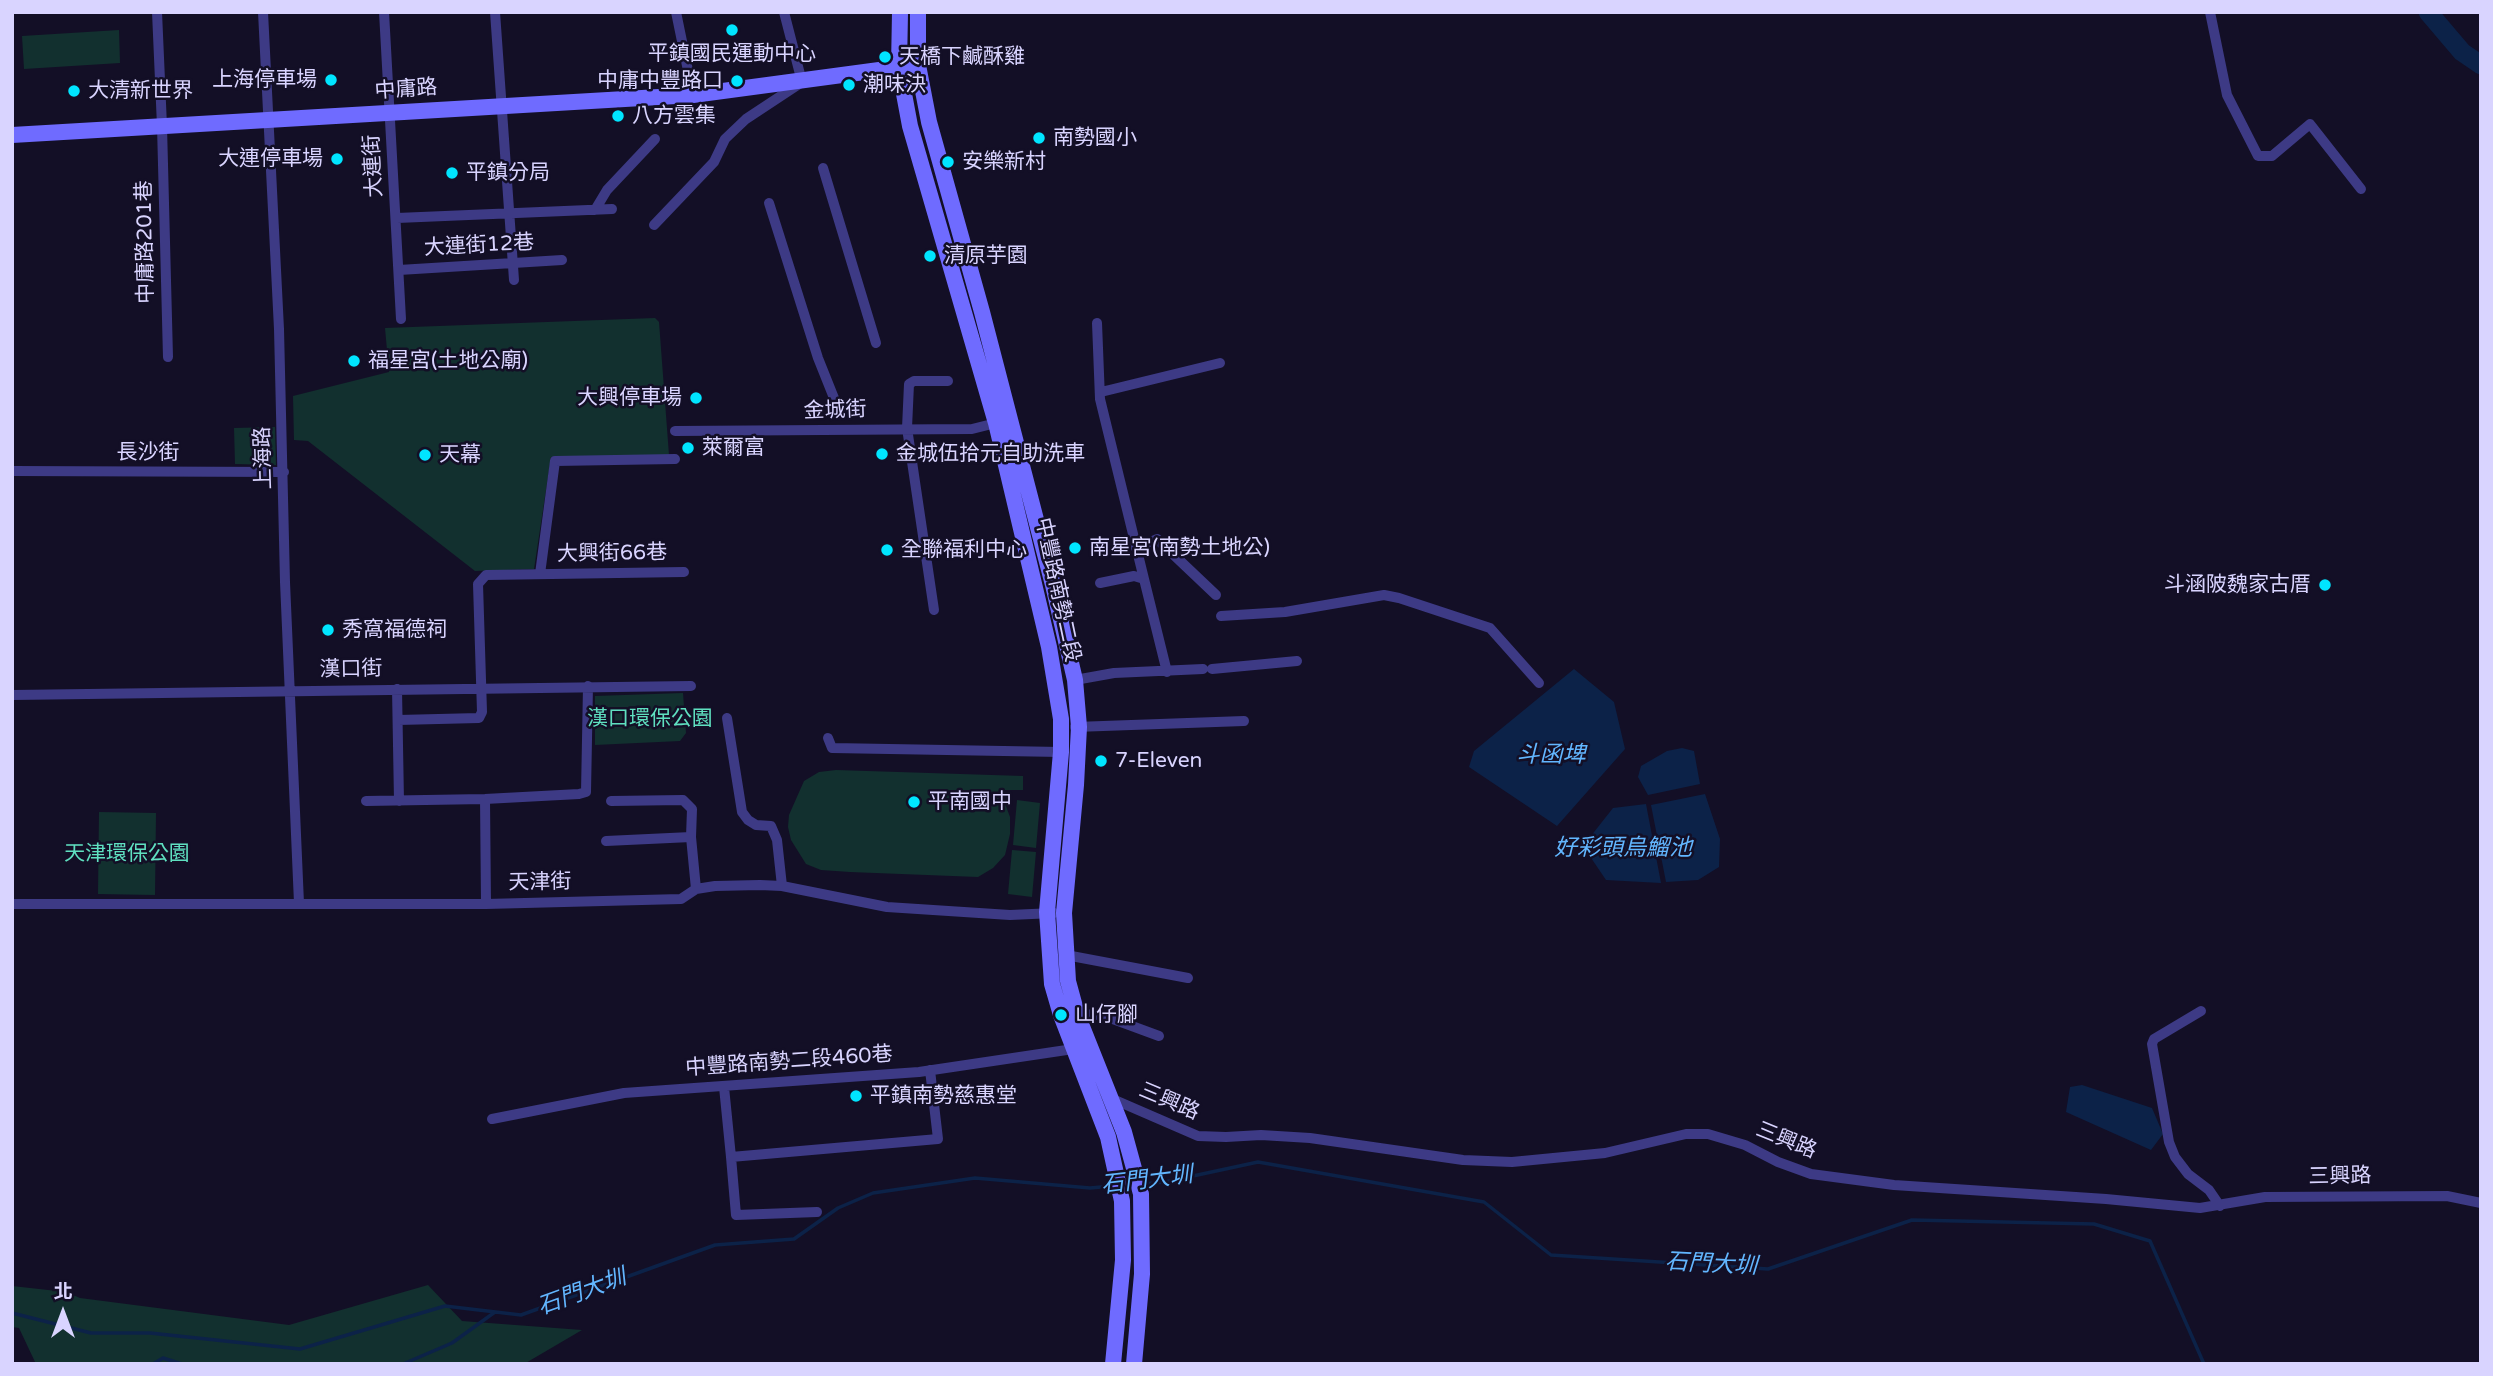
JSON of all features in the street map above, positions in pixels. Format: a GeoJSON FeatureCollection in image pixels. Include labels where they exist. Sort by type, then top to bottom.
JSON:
{"type":"FeatureCollection","features":[{"type":"Feature","properties":{"kind":"main road","name":"中豐路南勢二段"},"geometry":{"type":"LineString","coordinates":[[900,12],[899,67],[910,126],[996,423],[1049,647],[1062,752],[1052,984],[1082,1048],[1110,1098],[1124,1132],[1139,1186],[1142,1274],[1134,1364]]}},
{"type":"Feature","properties":{"kind":"main road","name":"中豐路南勢二段"},"geometry":{"type":"LineString","coordinates":[[918,12],[919,65],[929,122],[982,312],[1075,680],[1079,727],[1076,785],[1056,913],[1089,1089],[1108,1137],[1122,1201],[1124,1233],[1121,1292],[1113,1364]]}},
{"type":"Feature","properties":{"kind":"main road","name":"中庸路"},"geometry":{"type":"LineString","coordinates":[[12,135],[693,95],[919,65]]}},
{"type":"Feature","properties":{"kind":"street","name":"中庸路201巷"},"geometry":{"type":"LineString","coordinates":[[157,12],[168,357]]}},
{"type":"Feature","properties":{"kind":"street","name":"上海路"},"geometry":{"type":"LineString","coordinates":[[263,12],[270,120],[284,472],[285,582],[299,903]]}},
{"type":"Feature","properties":{"kind":"street","name":"大連街"},"geometry":{"type":"LineString","coordinates":[[384,12],[401,319]]}},
{"type":"Feature","properties":{"kind":"street"},"geometry":{"type":"LineString","coordinates":[[495,12],[514,280]]}},
{"type":"Feature","properties":{"kind":"street"},"geometry":{"type":"LineString","coordinates":[[676,12],[693,95]]}},
{"type":"Feature","properties":{"kind":"street"},"geometry":{"type":"LineString","coordinates":[[784,12],[802,82]]}},
{"type":"Feature","properties":{"kind":"street"},"geometry":{"type":"LineString","coordinates":[[2210,12],[2227,95],[2258,156],[2272,156],[2310,124],[2361,190]]}},
{"type":"Feature","properties":{"kind":"street","name":"中庸路"},"geometry":{"type":"LineString","coordinates":[[654,225],[714,162],[725,139],[739,126],[802,82]]}},
{"type":"Feature","properties":{"kind":"street"},"geometry":{"type":"LineString","coordinates":[[595,210],[607,190],[656,139]]}},
{"type":"Feature","properties":{"kind":"street"},"geometry":{"type":"LineString","coordinates":[[824,168],[876,343]]}},
{"type":"Feature","properties":{"kind":"street"},"geometry":{"type":"LineString","coordinates":[[769,203],[817,358],[834,398]]}},
{"type":"Feature","properties":{"kind":"street"},"geometry":{"type":"LineString","coordinates":[[397,218],[612,209]]}},
{"type":"Feature","properties":{"kind":"street","name":"大連街12巷"},"geometry":{"type":"LineString","coordinates":[[399,270],[562,260]]}},
{"type":"Feature","properties":{"kind":"street"},"geometry":{"type":"LineString","coordinates":[[1097,323],[1100,399],[1167,671]]}},
{"type":"Feature","properties":{"kind":"street"},"geometry":{"type":"LineString","coordinates":[[1101,392],[1220,363]]}},
{"type":"Feature","properties":{"kind":"street"},"geometry":{"type":"LineString","coordinates":[[934,610],[907,428],[909,384],[914,381],[948,381]]}},
{"type":"Feature","properties":{"kind":"street","name":"金城街"},"geometry":{"type":"LineString","coordinates":[[675,431],[972,429],[996,423]]}},
{"type":"Feature","properties":{"kind":"street"},"geometry":{"type":"LineString","coordinates":[[540,574],[555,461],[675,459]]}},
{"type":"Feature","properties":{"kind":"street","name":"長沙街"},"geometry":{"type":"LineString","coordinates":[[12,471],[284,472]]}},
{"type":"Feature","properties":{"kind":"street"},"geometry":{"type":"LineString","coordinates":[[1136,548],[1157,538],[1216,595]]}},
{"type":"Feature","properties":{"kind":"street","name":"大興街66巷"},"geometry":{"type":"LineString","coordinates":[[398,720],[479,718],[482,712],[482,688],[478,584],[486,575],[684,572]]}},
{"type":"Feature","properties":{"kind":"street"},"geometry":{"type":"LineString","coordinates":[[1100,583],[1134,576],[1144,579]]}},
{"type":"Feature","properties":{"kind":"street"},"geometry":{"type":"LineString","coordinates":[[1221,616],[1285,611],[1384,596],[1399,598],[1489,628],[1539,683]]}},
{"type":"Feature","properties":{"kind":"street"},"geometry":{"type":"LineString","coordinates":[[1075,680],[1115,673],[1208,669],[1297,661]]}},
{"type":"Feature","properties":{"kind":"street"},"geometry":{"type":"LineString","coordinates":[[366,801],[485,799],[586,792],[588,686]]}},
{"type":"Feature","properties":{"kind":"street","name":"漢口街"},"geometry":{"type":"LineString","coordinates":[[12,695],[691,686]]}},
{"type":"Feature","properties":{"kind":"street"},"geometry":{"type":"LineString","coordinates":[[397,689],[399,801]]}},
{"type":"Feature","properties":{"kind":"street"},"geometry":{"type":"LineString","coordinates":[[727,718],[742,812],[756,825],[771,826],[777,840],[782,886]]}},
{"type":"Feature","properties":{"kind":"street"},"geometry":{"type":"LineString","coordinates":[[1061,728],[1244,721]]}},
{"type":"Feature","properties":{"kind":"street"},"geometry":{"type":"LineString","coordinates":[[828,738],[832,748],[1062,752]]}},
{"type":"Feature","properties":{"kind":"street"},"geometry":{"type":"LineString","coordinates":[[485,799],[486,904]]}},
{"type":"Feature","properties":{"kind":"street"},"geometry":{"type":"LineString","coordinates":[[611,801],[684,800],[692,809],[691,837],[696,889]]}},
{"type":"Feature","properties":{"kind":"street"},"geometry":{"type":"LineString","coordinates":[[606,841],[691,837]]}},
{"type":"Feature","properties":{"kind":"street","name":"天津街"},"geometry":{"type":"LineString","coordinates":[[12,904],[486,904],[681,899],[696,889],[715,886],[782,886],[887,907],[1010,915],[1056,913]]}},
{"type":"Feature","properties":{"kind":"street"},"geometry":{"type":"LineString","coordinates":[[1066,955],[1188,978]]}},
{"type":"Feature","properties":{"kind":"street"},"geometry":{"type":"LineString","coordinates":[[2201,1011],[2154,1039],[2152,1044],[2169,1142],[2175,1157],[2188,1174],[2209,1190],[2220,1206]]}},
{"type":"Feature","properties":{"kind":"street"},"geometry":{"type":"LineString","coordinates":[[1077,1014],[1102,1015],[1159,1036]]}},
{"type":"Feature","properties":{"kind":"street","name":"中豐路南勢二段460巷"},"geometry":{"type":"LineString","coordinates":[[492,1119],[624,1093],[929,1070],[1082,1048]]}},
{"type":"Feature","properties":{"kind":"street"},"geometry":{"type":"LineString","coordinates":[[731,1157],[938,1139],[929,1070]]}},
{"type":"Feature","properties":{"kind":"street"},"geometry":{"type":"LineString","coordinates":[[724,1087],[736,1215],[817,1212]]}},
{"type":"Feature","properties":{"kind":"street","name":"三興路"},"geometry":{"type":"LineString","coordinates":[[1089,1089],[1198,1136],[1261,1135],[1310,1138],[1463,1160],[1512,1161],[1605,1153],[1686,1134],[1708,1134],[1738,1143],[1811,1174],[1851,1181],[2200,1208],[2265,1197],[2447,1196],[2481,1203]]}},
{"type":"Feature","properties":{"kind":"green space"},"geometry":{"type":"Polygon","coordinates":[[[119,30],[120,63],[24,69],[22,36],[119,30]]]}},
{"type":"Feature","properties":{"kind":"green space"},"geometry":{"type":"Polygon","coordinates":[[[655,318],[659,322],[669,455],[551,457],[534,569],[475,571],[308,441],[294,440],[293,396],[389,372],[385,328],[655,318]]]}},
{"type":"Feature","properties":{"kind":"green space"},"geometry":{"type":"Polygon","coordinates":[[[275,427],[276,465],[235,464],[234,428],[275,427]]]}},
{"type":"Feature","properties":{"kind":"green space","name":"漢口環保公園"},"geometry":{"type":"Polygon","coordinates":[[[683,693],[686,733],[680,741],[595,745],[595,696],[683,693]]]}},
{"type":"Feature","properties":{"kind":"green space"},"geometry":{"type":"Polygon","coordinates":[[[836,770],[1023,776],[1023,790],[1000,790],[1010,817],[1010,834],[1005,855],[993,868],[978,877],[821,870],[806,864],[791,840],[789,815],[804,781],[819,772],[836,770]]]}},
{"type":"Feature","properties":{"kind":"green space"},"geometry":{"type":"Polygon","coordinates":[[[1017,800],[1040,803],[1036,848],[1013,845],[1017,800]]]}},
{"type":"Feature","properties":{"kind":"green space","name":"天津環保公園"},"geometry":{"type":"Polygon","coordinates":[[[99,812],[156,813],[155,895],[98,894],[99,812]]]}},
{"type":"Feature","properties":{"kind":"green space"},"geometry":{"type":"Polygon","coordinates":[[[1012,850],[1036,852],[1032,897],[1008,894],[1012,850]]]}},
{"type":"Feature","properties":{"kind":"green space"},"geometry":{"type":"Polygon","coordinates":[[[428,1285],[462,1321],[582,1330],[524,1364],[36,1364],[19,1328],[12,1327],[12,1286],[66,1292],[80,1298],[289,1325],[428,1285]]]}},
{"type":"Feature","properties":{"kind":"water","name":"斗函埤"},"geometry":{"type":"Polygon","coordinates":[[[1574,669],[1614,702],[1625,749],[1557,826],[1469,767],[1474,751],[1574,669]]]}},
{"type":"Feature","properties":{"kind":"water","name":"斗函埤"},"geometry":{"type":"Polygon","coordinates":[[[1682,748],[1694,751],[1700,784],[1648,795],[1638,777],[1641,766],[1667,751],[1682,748]]]}},
{"type":"Feature","properties":{"kind":"water"},"geometry":{"type":"Polygon","coordinates":[[[1705,794],[1720,839],[1719,867],[1698,880],[1666,882],[1651,805],[1705,794]]]}},
{"type":"Feature","properties":{"kind":"water","name":"好彩頭烏鰡池"},"geometry":{"type":"Polygon","coordinates":[[[1646,804],[1661,883],[1606,880],[1583,846],[1613,808],[1646,804]]]}},
{"type":"Feature","properties":{"kind":"water"},"geometry":{"type":"Polygon","coordinates":[[[2082,1085],[2152,1108],[2163,1134],[2151,1150],[2066,1112],[2070,1087],[2082,1085]]]}},
{"type":"Feature","properties":{"kind":"waterway"},"geometry":{"type":"LineString","coordinates":[[2428,12],[2462,52],[2481,65]]}},
{"type":"Feature","properties":{"kind":"waterway","name":"石門大圳"},"geometry":{"type":"LineString","coordinates":[[1142,1184],[1165,1182],[1258,1162],[1484,1202],[1551,1255],[1768,1269],[1912,1220],[2094,1224],[2150,1241],[2204,1364]]}},
{"type":"Feature","properties":{"kind":"waterway","name":"石門大圳"},"geometry":{"type":"LineString","coordinates":[[12,1313],[91,1333],[150,1333],[300,1349],[445,1306],[521,1315],[715,1245],[794,1239],[838,1208],[873,1193],[975,1178],[1090,1188],[1113,1186]]}},
{"type":"Feature","properties":{"kind":"waterway"},"geometry":{"type":"LineString","coordinates":[[403,1364],[452,1343],[495,1312]]}},
{"type":"Feature","properties":{"kind":"waterway"},"geometry":{"type":"LineString","coordinates":[[153,1364],[163,1358],[182,1364]]}},
{"type":"Feature","properties":{"kind":"place","name":"平鎮國民運動中心"},"geometry":{"type":"Point","coordinates":[732,30]}},
{"type":"Feature","properties":{"kind":"place","name":"天橋下鹹酥雞"},"geometry":{"type":"Point","coordinates":[885,57]}},
{"type":"Feature","properties":{"kind":"place","name":"上海停車場"},"geometry":{"type":"Point","coordinates":[331,80]}},
{"type":"Feature","properties":{"kind":"place","name":"中庸中豐路口"},"geometry":{"type":"Point","coordinates":[737,81]}},
{"type":"Feature","properties":{"kind":"place","name":"潮味決"},"geometry":{"type":"Point","coordinates":[849,85]}},
{"type":"Feature","properties":{"kind":"place","name":"大清新世界"},"geometry":{"type":"Point","coordinates":[74,91]}},
{"type":"Feature","properties":{"kind":"place","name":"八方雲集"},"geometry":{"type":"Point","coordinates":[618,116]}},
{"type":"Feature","properties":{"kind":"place","name":"南勢國小"},"geometry":{"type":"Point","coordinates":[1039,138]}},
{"type":"Feature","properties":{"kind":"place","name":"大連停車場"},"geometry":{"type":"Point","coordinates":[337,159]}},
{"type":"Feature","properties":{"kind":"place","name":"安樂新村"},"geometry":{"type":"Point","coordinates":[948,162]}},
{"type":"Feature","properties":{"kind":"place","name":"平鎮分局"},"geometry":{"type":"Point","coordinates":[452,173]}},
{"type":"Feature","properties":{"kind":"place","name":"清原芋園"},"geometry":{"type":"Point","coordinates":[930,256]}},
{"type":"Feature","properties":{"kind":"place","name":"福星宮(土地公廟)"},"geometry":{"type":"Point","coordinates":[354,361]}},
{"type":"Feature","properties":{"kind":"place","name":"大興停車場"},"geometry":{"type":"Point","coordinates":[696,398]}},
{"type":"Feature","properties":{"kind":"place","name":"萊爾富"},"geometry":{"type":"Point","coordinates":[688,448]}},
{"type":"Feature","properties":{"kind":"place","name":"金城伍拾元自助洗車"},"geometry":{"type":"Point","coordinates":[882,454]}},
{"type":"Feature","properties":{"kind":"place","name":"天幕"},"geometry":{"type":"Point","coordinates":[425,455]}},
{"type":"Feature","properties":{"kind":"place","name":"南星宮(南勢土地公)"},"geometry":{"type":"Point","coordinates":[1075,548]}},
{"type":"Feature","properties":{"kind":"place","name":"全聯福利中心"},"geometry":{"type":"Point","coordinates":[887,550]}},
{"type":"Feature","properties":{"kind":"place","name":"斗涵陂魏家古厝"},"geometry":{"type":"Point","coordinates":[2325,585]}},
{"type":"Feature","properties":{"kind":"place","name":"秀窩福德祠"},"geometry":{"type":"Point","coordinates":[328,630]}},
{"type":"Feature","properties":{"kind":"place","name":"7-Eleven"},"geometry":{"type":"Point","coordinates":[1101,761]}},
{"type":"Feature","properties":{"kind":"place","name":"平南國中"},"geometry":{"type":"Point","coordinates":[914,802]}},
{"type":"Feature","properties":{"kind":"place","name":"山仔腳"},"geometry":{"type":"Point","coordinates":[1061,1015]}},
{"type":"Feature","properties":{"kind":"place","name":"平鎮南勢慈惠堂"},"geometry":{"type":"Point","coordinates":[856,1096]}}]}
